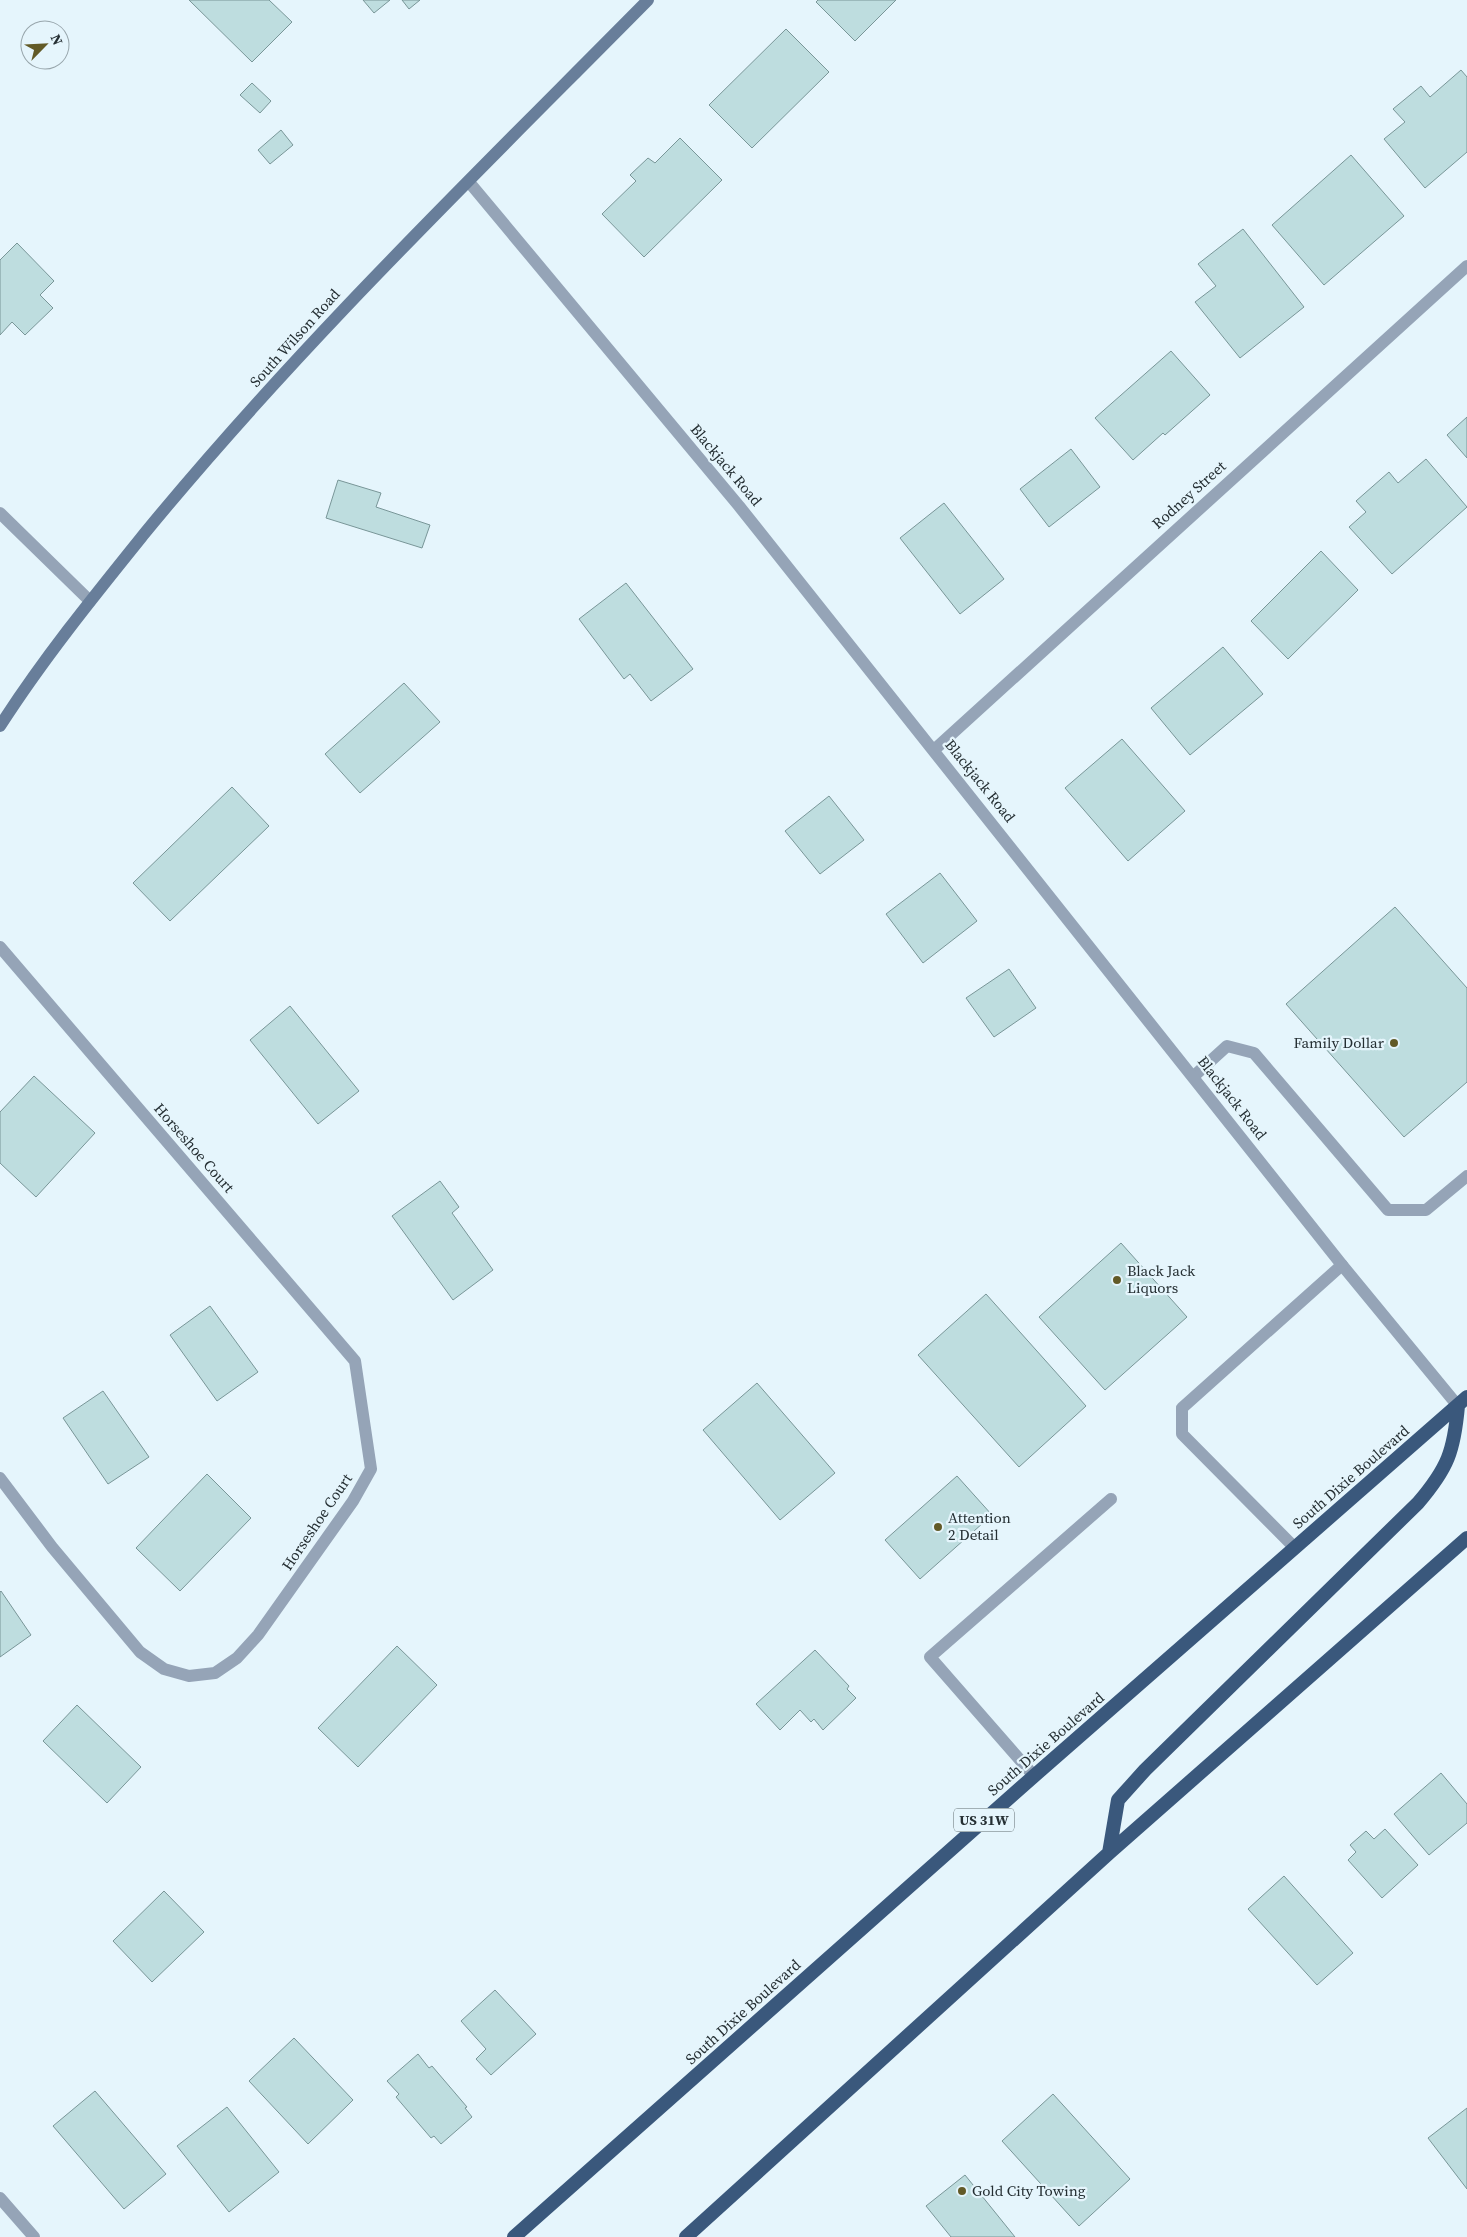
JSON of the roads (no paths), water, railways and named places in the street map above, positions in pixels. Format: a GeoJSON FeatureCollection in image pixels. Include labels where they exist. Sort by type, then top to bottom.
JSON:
{"type":"FeatureCollection","features":[{"type":"Feature","properties":{"kind":"highway","name":"South Dixie Boulevard"},"geometry":{"type":"LineString","coordinates":[[514,2237],[1034,1776],[1462,1402]]}},
{"type":"Feature","properties":{"kind":"highway"},"geometry":{"type":"LineString","coordinates":[[1109,1853],[1118,1800],[1145,1770],[1434,1485],[1445,1467],[1454,1440],[1462,1402]]}},
{"type":"Feature","properties":{"kind":"highway"},"geometry":{"type":"LineString","coordinates":[[686,2237],[1109,1853],[1467,1538]]}},
{"type":"Feature","properties":{"kind":"main road","name":"South Wilson Road"},"geometry":{"type":"LineString","coordinates":[[0,726],[17,699],[90,600],[208,458],[349,303],[648,0]]}},
{"type":"Feature","properties":{"kind":"street","name":"Blackjack Road"},"geometry":{"type":"LineString","coordinates":[[469,182],[739,506],[1194,1076],[1342,1265],[1462,1402]]}},
{"type":"Feature","properties":{"kind":"street","name":"Rodney Street"},"geometry":{"type":"LineString","coordinates":[[934,750],[1467,266]]}},
{"type":"Feature","properties":{"kind":"street"},"geometry":{"type":"LineString","coordinates":[[0,513],[90,600]]}},
{"type":"Feature","properties":{"kind":"street","name":"Horseshoe Court"},"geometry":{"type":"LineString","coordinates":[[0,947],[355,1361],[371,1469],[353,1501],[258,1635],[237,1658],[215,1673],[189,1676],[164,1669],[140,1652],[52,1547],[0,1478]]}},
{"type":"Feature","properties":{"kind":"street"},"geometry":{"type":"LineString","coordinates":[[1194,1076],[1228,1046],[1254,1053],[1388,1210],[1426,1210],[1467,1176]]}},
{"type":"Feature","properties":{"kind":"street"},"geometry":{"type":"LineString","coordinates":[[1295,1548],[1182,1434],[1182,1408],[1342,1265]]}},
{"type":"Feature","properties":{"kind":"street"},"geometry":{"type":"LineString","coordinates":[[1034,1776],[930,1657],[1111,1499]]}},
{"type":"Feature","properties":{"kind":"street"},"geometry":{"type":"LineString","coordinates":[[0,2198],[34,2237]]}},
{"type":"Feature","properties":{"kind":"place","name":"Family Dollar"},"geometry":{"type":"Point","coordinates":[1394,1043]}},
{"type":"Feature","properties":{"kind":"place","name":"Black Jack Liquors"},"geometry":{"type":"Point","coordinates":[1117,1280]}},
{"type":"Feature","properties":{"kind":"place","name":"Attention 2 Detail"},"geometry":{"type":"Point","coordinates":[938,1527]}},
{"type":"Feature","properties":{"kind":"place","name":"Gold City Towing"},"geometry":{"type":"Point","coordinates":[962,2191]}}]}
